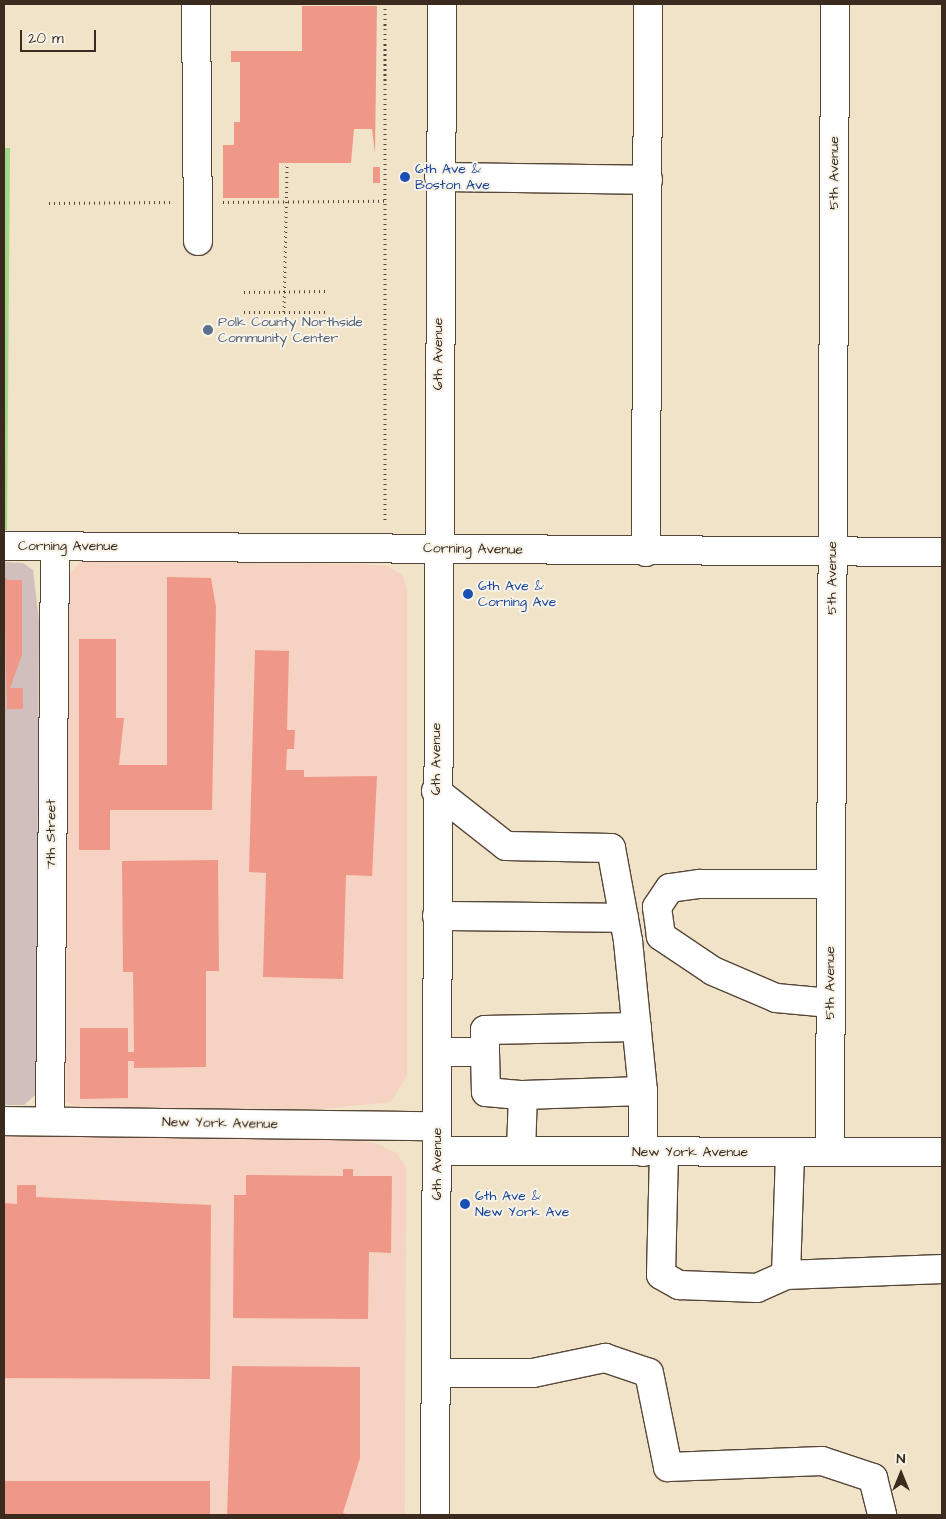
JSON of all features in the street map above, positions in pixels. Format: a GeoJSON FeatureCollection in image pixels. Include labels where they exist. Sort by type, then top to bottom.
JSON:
{"type":"FeatureCollection","features":[{"type":"Feature","properties":{"kind":"street"},"geometry":{"type":"LineString","coordinates":[[196,4],[198,241]]}},
{"type":"Feature","properties":{"kind":"street","name":"6th Avenue"},"geometry":{"type":"LineString","coordinates":[[435,1515],[436,791],[439,177],[442,4]]}},
{"type":"Feature","properties":{"kind":"street"},"geometry":{"type":"LineString","coordinates":[[646,552],[648,4]]}},
{"type":"Feature","properties":{"kind":"street","name":"5th Avenue"},"geometry":{"type":"LineString","coordinates":[[830,1152],[835,4]]}},
{"type":"Feature","properties":{"kind":"street"},"geometry":{"type":"LineString","coordinates":[[439,177],[648,180]]}},
{"type":"Feature","properties":{"kind":"street","name":"Corning Avenue"},"geometry":{"type":"LineString","coordinates":[[4,546],[646,552],[942,552]]}},
{"type":"Feature","properties":{"kind":"street","name":"7th Street"},"geometry":{"type":"LineString","coordinates":[[50,1120],[55,547]]}},
{"type":"Feature","properties":{"kind":"street"},"geometry":{"type":"LineString","coordinates":[[436,791],[506,846],[611,848],[624,918],[643,1091],[654,1152],[661,1275],[679,1285],[757,1288],[786,1275],[942,1269]]}},
{"type":"Feature","properties":{"kind":"street"},"geometry":{"type":"LineString","coordinates":[[830,1003],[776,998],[713,972],[661,936],[657,907],[670,888],[700,884],[831,884]]}},
{"type":"Feature","properties":{"kind":"street"},"geometry":{"type":"LineString","coordinates":[[437,916],[624,918]]}},
{"type":"Feature","properties":{"kind":"street"},"geometry":{"type":"LineString","coordinates":[[637,1027],[484,1030],[486,1092],[523,1095],[643,1091]]}},
{"type":"Feature","properties":{"kind":"street"},"geometry":{"type":"LineString","coordinates":[[436,1052],[484,1052]]}},
{"type":"Feature","properties":{"kind":"street"},"geometry":{"type":"LineString","coordinates":[[521,1152],[523,1095]]}},
{"type":"Feature","properties":{"kind":"street","name":"New York Avenue"},"geometry":{"type":"LineString","coordinates":[[4,1120],[50,1120],[437,1139],[521,1152],[942,1152]]}},
{"type":"Feature","properties":{"kind":"street"},"geometry":{"type":"LineString","coordinates":[[786,1275],[790,1152]]}},
{"type":"Feature","properties":{"kind":"street"},"geometry":{"type":"LineString","coordinates":[[436,1373],[534,1373],[605,1358],[650,1373],[668,1467],[822,1461],[873,1478],[882,1515]]}},
{"type":"Feature","properties":{"kind":"path"},"geometry":{"type":"LineString","coordinates":[[385,4],[385,523]]}},
{"type":"Feature","properties":{"kind":"path"},"geometry":{"type":"LineString","coordinates":[[284,312],[286,163]]}},
{"type":"Feature","properties":{"kind":"path"},"geometry":{"type":"LineString","coordinates":[[244,292],[325,291]]}},
{"type":"Feature","properties":{"kind":"path"},"geometry":{"type":"LineString","coordinates":[[244,312],[325,312]]}},
{"type":"Feature","properties":{"kind":"shaded area"},"geometry":{"type":"Polygon","coordinates":[[[4,562],[23,563],[33,570],[39,621],[36,1094],[24,1105],[4,1105],[4,562]]]}},
{"type":"Feature","properties":{"kind":"shaded area"},"geometry":{"type":"Polygon","coordinates":[[[81,562],[361,564],[388,566],[403,576],[407,591],[407,1075],[391,1102],[321,1109],[77,1107],[66,1101],[68,575],[81,562]]]}},
{"type":"Feature","properties":{"kind":"shaded area"},"geometry":{"type":"Polygon","coordinates":[[[4,1136],[327,1138],[375,1143],[397,1153],[406,1168],[405,1515],[4,1515],[4,1136]]]}},
{"type":"Feature","properties":{"kind":"green space"},"geometry":{"type":"Polygon","coordinates":[[[4,148],[10,148],[7,530],[4,530],[4,148]]]}},
{"type":"Feature","properties":{"kind":"building"},"geometry":{"type":"Polygon","coordinates":[[[302,6],[377,6],[375,154],[372,129],[354,129],[351,163],[279,163],[279,198],[223,198],[223,145],[234,145],[234,122],[240,122],[240,62],[231,62],[231,51],[302,51],[302,6]]]}},
{"type":"Feature","properties":{"kind":"building"},"geometry":{"type":"Polygon","coordinates":[[[373,167],[380,167],[380,183],[373,183],[373,167]]]}},
{"type":"Feature","properties":{"kind":"building"},"geometry":{"type":"Polygon","coordinates":[[[4,575],[7,580],[22,580],[22,655],[10,688],[23,688],[23,709],[7,709],[7,718],[4,575]]]}},
{"type":"Feature","properties":{"kind":"building"},"geometry":{"type":"Polygon","coordinates":[[[167,577],[211,578],[216,607],[212,810],[110,810],[110,850],[79,850],[79,639],[116,639],[116,718],[124,718],[119,765],[167,765],[167,577]]]}},
{"type":"Feature","properties":{"kind":"building"},"geometry":{"type":"Polygon","coordinates":[[[255,650],[289,651],[287,730],[295,730],[294,749],[287,749],[286,770],[304,770],[304,777],[377,776],[372,876],[346,875],[343,979],[263,977],[266,873],[249,872],[255,650]]]}},
{"type":"Feature","properties":{"kind":"building"},"geometry":{"type":"Polygon","coordinates":[[[218,860],[219,971],[206,971],[206,1067],[134,1068],[134,1061],[128,1061],[128,1098],[80,1099],[80,1028],[128,1028],[128,1052],[134,1052],[133,972],[123,972],[122,861],[218,860]]]}},
{"type":"Feature","properties":{"kind":"building"},"geometry":{"type":"Polygon","coordinates":[[[343,1169],[353,1169],[353,1176],[392,1176],[391,1253],[369,1252],[368,1319],[233,1318],[234,1195],[246,1195],[246,1175],[343,1176],[343,1169]]]}},
{"type":"Feature","properties":{"kind":"building"},"geometry":{"type":"Polygon","coordinates":[[[17,1185],[36,1185],[36,1197],[211,1205],[210,1379],[4,1378],[4,1203],[17,1204],[17,1185]]]}},
{"type":"Feature","properties":{"kind":"building"},"geometry":{"type":"Polygon","coordinates":[[[232,1366],[360,1367],[360,1458],[343,1513],[350,1515],[227,1515],[232,1366]]]}},
{"type":"Feature","properties":{"kind":"building"},"geometry":{"type":"Polygon","coordinates":[[[4,1481],[210,1481],[210,1515],[4,1515],[4,1481]]]}},
{"type":"Feature","properties":{"kind":"place","name":"6th Ave & Boston Ave"},"geometry":{"type":"Point","coordinates":[405,177]}},
{"type":"Feature","properties":{"kind":"place","name":"Polk County Northside Community Center"},"geometry":{"type":"Point","coordinates":[208,330]}},
{"type":"Feature","properties":{"kind":"place","name":"6th Ave & Corning Ave"},"geometry":{"type":"Point","coordinates":[468,594]}},
{"type":"Feature","properties":{"kind":"place","name":"6th Ave & New York Ave"},"geometry":{"type":"Point","coordinates":[465,1204]}}]}
